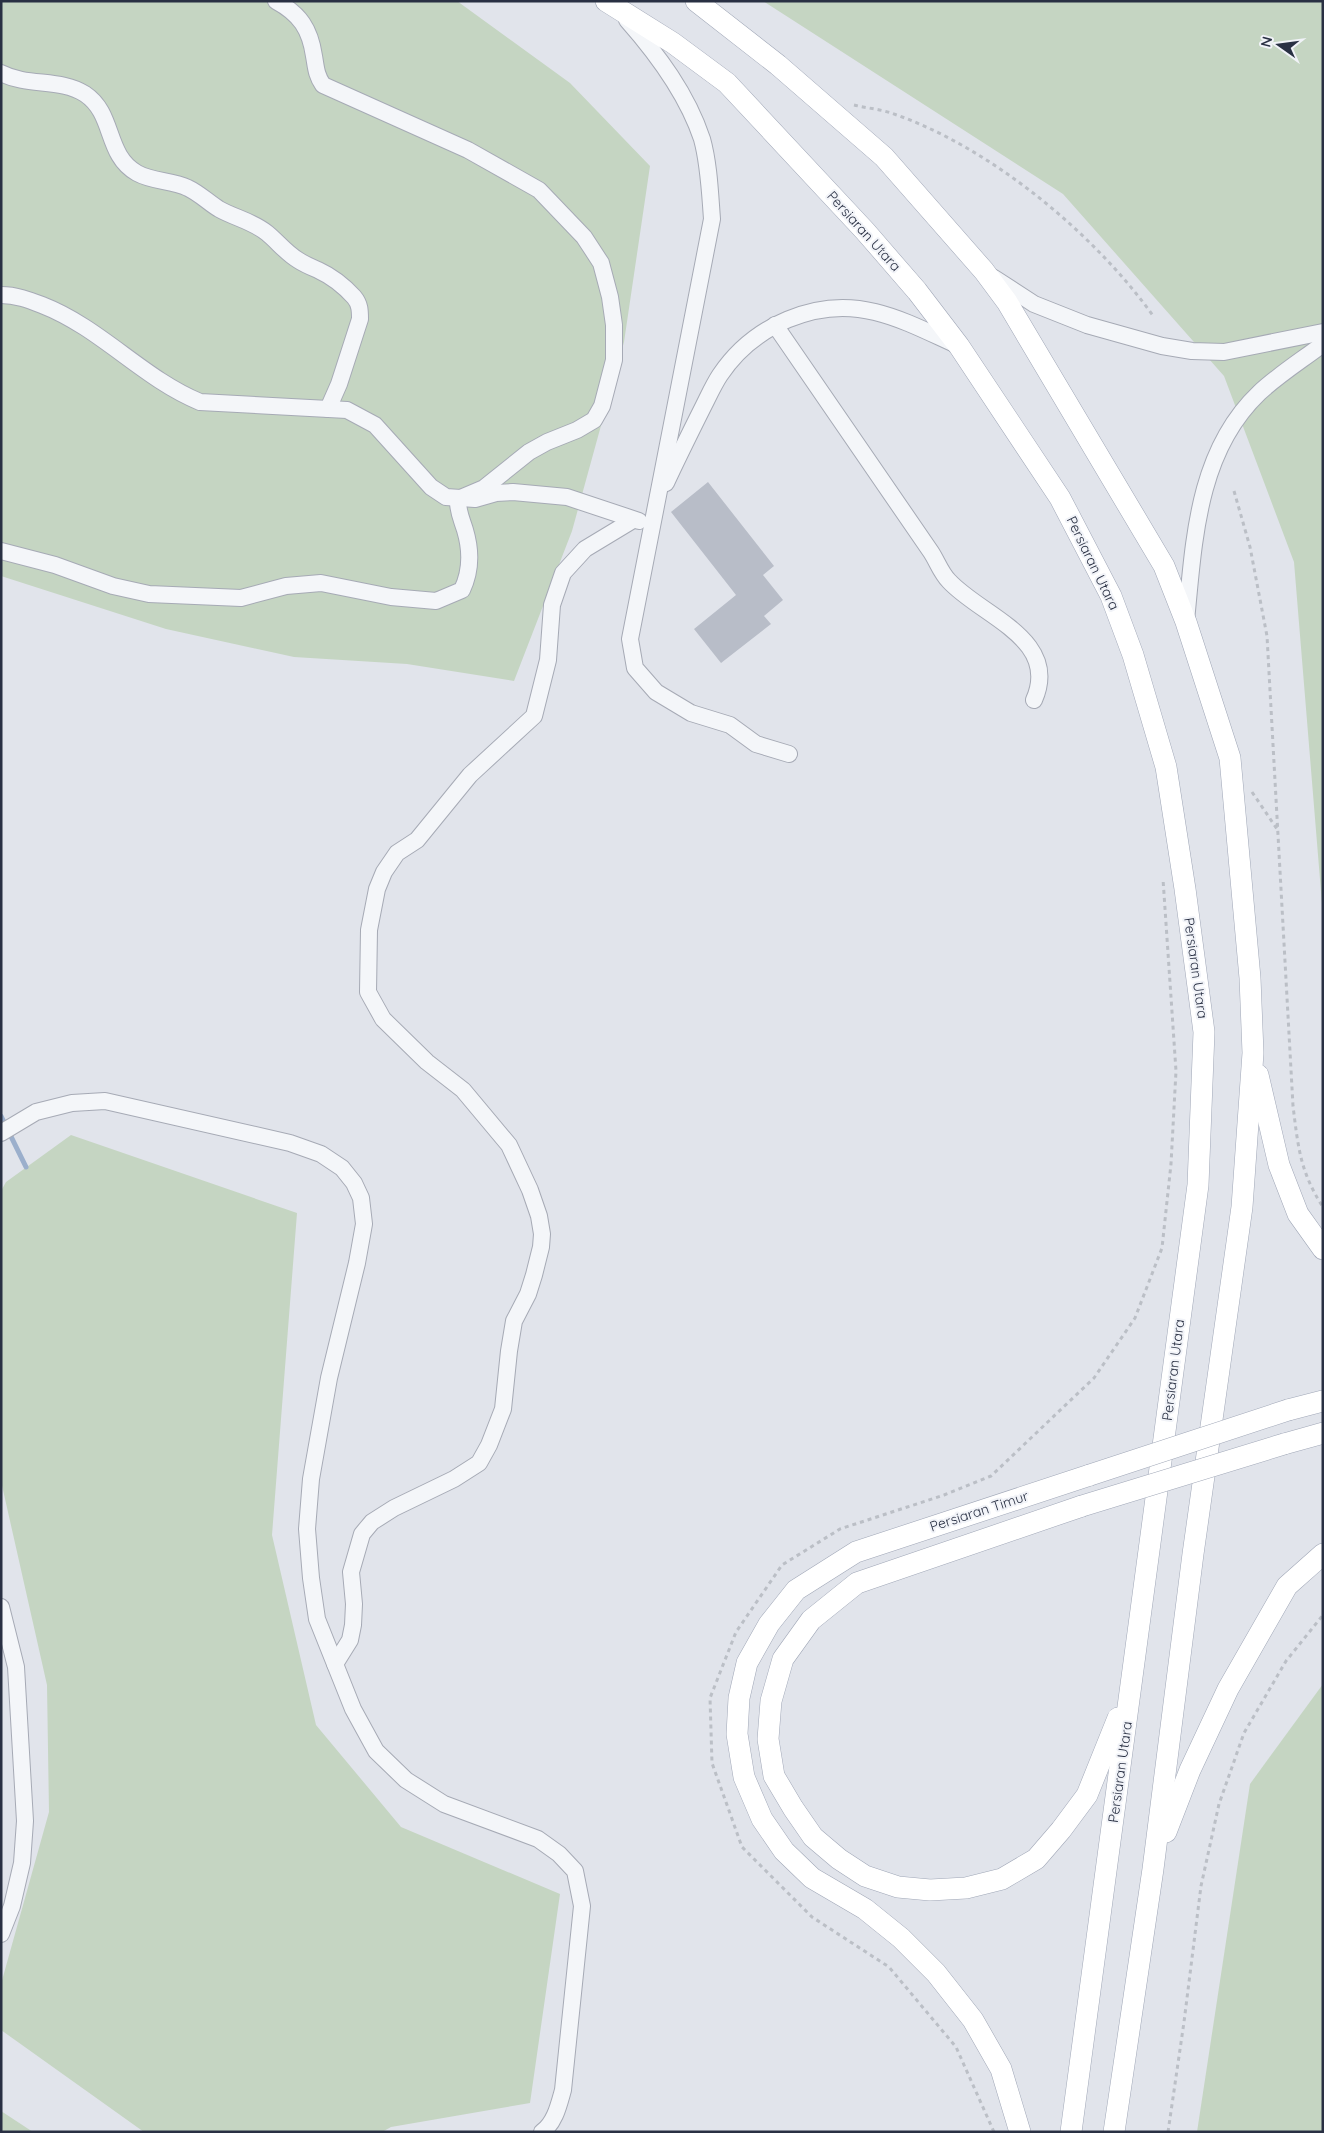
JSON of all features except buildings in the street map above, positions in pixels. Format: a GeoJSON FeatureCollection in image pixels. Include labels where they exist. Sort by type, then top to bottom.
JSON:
{"type":"FeatureCollection","features":[{"type":"Feature","properties":{"kind":"main road"},"geometry":{"type":"LineString","coordinates":[[696,1],[778,65],[884,156],[984,271],[1012,310],[1164,566],[1186,622],[1230,758],[1245,913],[1253,1053],[1242,1207],[1193,1554],[1153,1870],[1114,2132]]}},
{"type":"Feature","properties":{"kind":"main road","name":"Persiaran Utara"},"geometry":{"type":"LineString","coordinates":[[610,4],[673,43],[727,83],[865,231],[917,292],[959,346],[1060,498],[1111,596],[1130,646],[1166,767],[1204,1032],[1198,1185],[1071,2132]]}},
{"type":"Feature","properties":{"kind":"main road"},"geometry":{"type":"LineString","coordinates":[[1253,1053],[1279,1164],[1298,1214],[1323,1249]]}},
{"type":"Feature","properties":{"kind":"main road","name":"Persiaran Timur"},"geometry":{"type":"LineString","coordinates":[[1020,2132],[1001,2069],[973,2020],[936,1973],[894,1932],[865,1909],[812,1878],[784,1851],[762,1819],[744,1777],[737,1734],[739,1698],[747,1663],[769,1624],[796,1590],[856,1552],[1288,1410],[1323,1401]]}},
{"type":"Feature","properties":{"kind":"main road","name":"Persiaran Timur"},"geometry":{"type":"LineString","coordinates":[[1133,1677],[1108,1746],[1087,1795],[1061,1830],[1036,1859],[1002,1878],[966,1888],[930,1890],[898,1887],[865,1876],[839,1859],[814,1838],[774,1776],[768,1739],[771,1701],[783,1659],[811,1620],[858,1582],[1082,1506],[1323,1433]]}},
{"type":"Feature","properties":{"kind":"main road"},"geometry":{"type":"LineString","coordinates":[[1153,1870],[1190,1770],[1228,1689],[1287,1586],[1323,1554]]}},
{"type":"Feature","properties":{"kind":"street"},"geometry":{"type":"LineString","coordinates":[[276,1],[288,8],[303,21],[314,56],[314,67],[323,85],[468,150],[539,190],[584,237],[601,263],[610,297],[614,325],[614,360],[602,406],[594,420],[577,430],[541,445],[529,452],[484,488],[458,499]]}},
{"type":"Feature","properties":{"kind":"street"},"geometry":{"type":"LineString","coordinates":[[610,4],[650,46],[682,92],[702,140],[708,174],[712,219],[630,639],[635,668],[656,692],[691,713],[730,725],[756,744],[789,754]]}},
{"type":"Feature","properties":{"kind":"street"},"geometry":{"type":"LineString","coordinates":[[1,73],[32,83],[72,87],[85,94],[96,102],[121,160],[129,168],[152,179],[187,187],[220,209],[245,219],[266,233],[296,260],[335,280],[356,298],[360,307],[360,318],[339,384],[328,409]]}},
{"type":"Feature","properties":{"kind":"street"},"geometry":{"type":"LineString","coordinates":[[984,271],[1020,296],[1050,311],[1087,325],[1162,346],[1192,351],[1224,352],[1323,332]]}},
{"type":"Feature","properties":{"kind":"street"},"geometry":{"type":"LineString","coordinates":[[1,295],[23,298],[66,314],[95,332],[178,393],[200,402],[346,410],[375,425],[431,487],[446,497],[474,499],[513,492],[567,497],[652,526]]}},
{"type":"Feature","properties":{"kind":"street"},"geometry":{"type":"LineString","coordinates":[[656,502],[719,375],[742,347],[775,325],[792,317],[819,310],[875,312],[959,346]]}},
{"type":"Feature","properties":{"kind":"street"},"geometry":{"type":"LineString","coordinates":[[775,325],[931,552],[948,581],[1018,634],[1028,645],[1036,659],[1040,676],[1040,687],[1034,700]]}},
{"type":"Feature","properties":{"kind":"street"},"geometry":{"type":"LineString","coordinates":[[1186,622],[1192,553],[1200,508],[1212,464],[1232,426],[1259,394],[1323,344]]}},
{"type":"Feature","properties":{"kind":"street"},"geometry":{"type":"LineString","coordinates":[[1,551],[55,565],[113,586],[149,594],[241,598],[286,586],[321,584],[391,597],[436,601],[462,590],[470,567],[466,532],[458,509],[458,499]]}},
{"type":"Feature","properties":{"kind":"street"},"geometry":{"type":"LineString","coordinates":[[335,1664],[350,1640],[354,1604],[351,1572],[362,1534],[372,1522],[394,1508],[454,1479],[479,1463],[485,1454],[503,1409],[514,1321],[528,1294],[541,1247],[542,1234],[539,1216],[530,1190],[509,1145],[464,1090],[427,1062],[383,1019],[368,992],[369,930],[377,889],[384,872],[397,853],[417,840],[470,775],[534,716],[541,695],[548,660],[552,605],[563,573],[585,549],[634,520]]}},
{"type":"Feature","properties":{"kind":"street"},"geometry":{"type":"LineString","coordinates":[[1,1133],[36,1112],[72,1103],[105,1102],[290,1143],[320,1154],[342,1168],[354,1183],[361,1198],[364,1224],[357,1263],[327,1388],[310,1479],[308,1529],[311,1578],[317,1619],[353,1709],[376,1751],[406,1780],[444,1804],[538,1839],[559,1854],[575,1871],[582,1906],[564,2090],[548,2128],[542,2132]]}},
{"type":"Feature","properties":{"kind":"street"},"geometry":{"type":"LineString","coordinates":[[1,1606],[16,1667],[25,1821],[22,1863],[12,1906],[1,1934]]}},
{"type":"Feature","properties":{"kind":"path"},"geometry":{"type":"LineString","coordinates":[[853,105],[898,116],[939,133],[979,156],[1065,219],[1124,279],[1154,317]]}},
{"type":"Feature","properties":{"kind":"path"},"geometry":{"type":"LineString","coordinates":[[1234,492],[1250,547],[1267,636],[1294,1114],[1300,1158],[1311,1188],[1323,1207]]}},
{"type":"Feature","properties":{"kind":"path"},"geometry":{"type":"LineString","coordinates":[[994,2132],[956,2047],[889,1967],[812,1917],[742,1847],[712,1763],[710,1698],[736,1632],[782,1565],[840,1529],[944,1495],[991,1476],[1094,1378],[1135,1318],[1162,1248],[1171,1164],[1176,1071],[1162,870]]}},
{"type":"Feature","properties":{"kind":"path"},"geometry":{"type":"LineString","coordinates":[[1168,2132],[1184,2022],[1200,1886],[1218,1804],[1244,1733],[1286,1661],[1323,1615]]}},
{"type":"Feature","properties":{"kind":"green space"},"geometry":{"type":"Polygon","coordinates":[[[1,1],[457,1],[570,83],[650,166],[624,342],[572,531],[514,681],[407,664],[294,657],[166,629],[1,576],[1,1]]]}},
{"type":"Feature","properties":{"kind":"green space"},"geometry":{"type":"Polygon","coordinates":[[[763,1],[1323,1],[1323,916],[1294,562],[1224,376],[1063,194],[763,1]]]}},
{"type":"Feature","properties":{"kind":"green space"},"geometry":{"type":"Polygon","coordinates":[[[71,1135],[297,1213],[272,1535],[316,1725],[401,1827],[560,1894],[530,2103],[391,2127],[382,2132],[144,2132],[1,2030],[1,1984],[49,1812],[47,1685],[1,1481],[1,1191],[6,1182],[71,1135]]]}},
{"type":"Feature","properties":{"kind":"green space"},"geometry":{"type":"Polygon","coordinates":[[[1323,1684],[1323,2132],[1197,2132],[1250,1784],[1323,1684]]]}},
{"type":"Feature","properties":{"kind":"green space"},"geometry":{"type":"Polygon","coordinates":[[[1,2111],[33,2132],[1,2132],[1,2111]]]}},
{"type":"Feature","properties":{"kind":"waterway"},"geometry":{"type":"LineString","coordinates":[[1,1116],[26,1167]]}}]}
